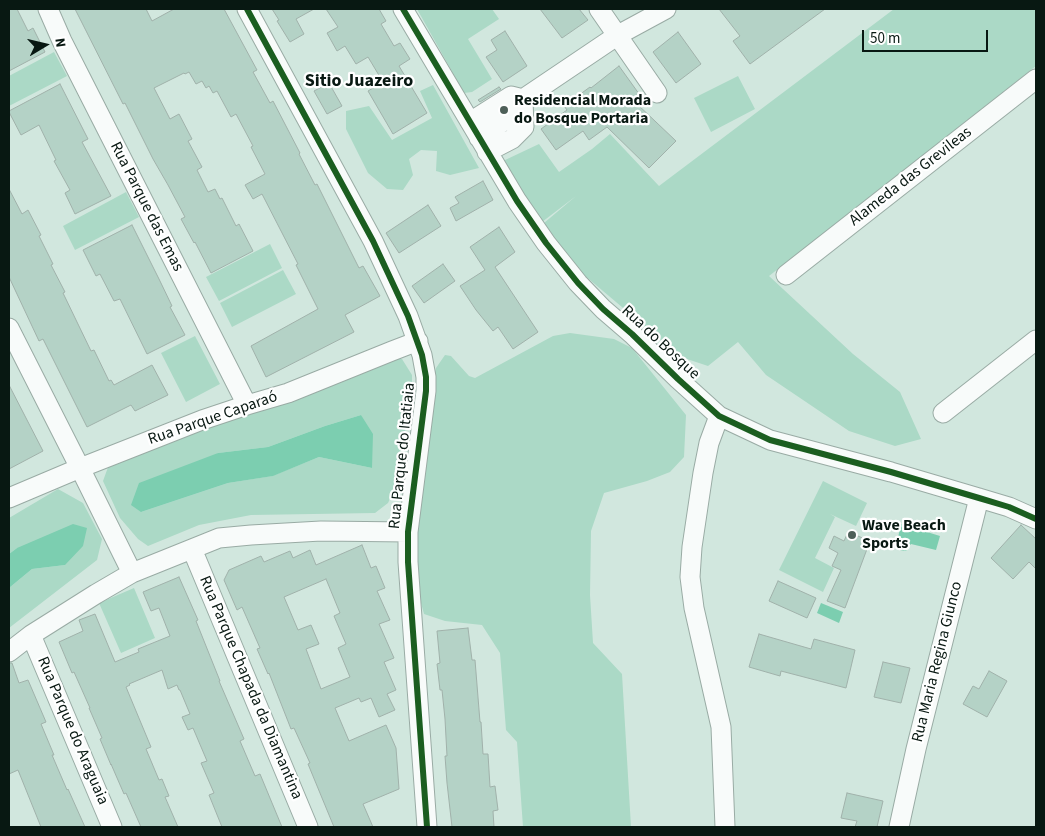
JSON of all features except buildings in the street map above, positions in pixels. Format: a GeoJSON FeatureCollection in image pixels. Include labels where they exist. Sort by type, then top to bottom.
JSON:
{"type":"FeatureCollection","features":[{"type":"Feature","properties":{"kind":"street","name":"Rua Parque das Emas"},"geometry":{"type":"LineString","coordinates":[[48,9],[62,41],[247,405]]}},
{"type":"Feature","properties":{"kind":"street","name":"Rua Parque do Itatiaia"},"geometry":{"type":"LineString","coordinates":[[247,9],[373,241],[408,316],[422,355],[426,391],[408,532],[408,562],[427,827]]}},
{"type":"Feature","properties":{"kind":"street","name":"Rua do Bosque"},"geometry":{"type":"LineString","coordinates":[[403,9],[516,201],[546,243],[603,309],[719,416],[770,440],[892,472],[1009,507],[1036,519]]}},
{"type":"Feature","properties":{"kind":"street"},"geometry":{"type":"LineString","coordinates":[[599,9],[657,93]]}},
{"type":"Feature","properties":{"kind":"street"},"geometry":{"type":"LineString","coordinates":[[483,145],[510,117],[523,99],[618,35],[666,9]]}},
{"type":"Feature","properties":{"kind":"street","name":"Alameda das Grevileas"},"geometry":{"type":"LineString","coordinates":[[786,275],[1036,79]]}},
{"type":"Feature","properties":{"kind":"street"},"geometry":{"type":"LineString","coordinates":[[470,122],[511,96],[523,99]]}},
{"type":"Feature","properties":{"kind":"street"},"geometry":{"type":"LineString","coordinates":[[9,328],[132,573]]}},
{"type":"Feature","properties":{"kind":"street"},"geometry":{"type":"LineString","coordinates":[[943,413],[1036,340]]}},
{"type":"Feature","properties":{"kind":"street","name":"Rua Parque Caparaó"},"geometry":{"type":"LineString","coordinates":[[9,498],[202,420],[288,393],[418,341]]}},
{"type":"Feature","properties":{"kind":"street"},"geometry":{"type":"LineString","coordinates":[[719,416],[709,443],[703,474],[692,547],[690,576],[694,608],[721,727],[725,827]]}},
{"type":"Feature","properties":{"kind":"street","name":"Rua Maria Regina Giunco"},"geometry":{"type":"LineString","coordinates":[[899,827],[916,749],[979,498]]}},
{"type":"Feature","properties":{"kind":"street"},"geometry":{"type":"LineString","coordinates":[[9,652],[96,594],[132,573],[219,538],[321,531],[408,532]]}},
{"type":"Feature","properties":{"kind":"street","name":"Rua Parque Chapada da Diamantina"},"geometry":{"type":"LineString","coordinates":[[192,549],[308,827]]}},
{"type":"Feature","properties":{"kind":"street","name":"Rua Parque do Araguaia"},"geometry":{"type":"LineString","coordinates":[[31,636],[112,827]]}},
{"type":"Feature","properties":{"kind":"shaded area"},"geometry":{"type":"Polygon","coordinates":[[[417,9],[492,9],[499,19],[468,39],[492,79],[472,92],[464,93],[417,9]]]}},
{"type":"Feature","properties":{"kind":"shaded area"},"geometry":{"type":"Polygon","coordinates":[[[894,9],[1036,9],[1036,66],[769,276],[853,354],[900,392],[921,439],[895,446],[849,431],[766,375],[738,342],[708,366],[681,357],[577,269],[544,223],[576,196],[542,222],[517,187],[503,161],[539,144],[559,172],[610,134],[659,186],[894,9]]]}},
{"type":"Feature","properties":{"kind":"shaded area"},"geometry":{"type":"Polygon","coordinates":[[[54,52],[67,76],[9,106],[9,76],[54,52]]]}},
{"type":"Feature","properties":{"kind":"shaded area"},"geometry":{"type":"Polygon","coordinates":[[[738,76],[755,109],[711,132],[694,98],[738,76]]]}},
{"type":"Feature","properties":{"kind":"shaded area"},"geometry":{"type":"Polygon","coordinates":[[[433,85],[479,168],[450,175],[436,171],[437,151],[421,150],[409,159],[413,175],[403,190],[387,189],[368,173],[346,129],[346,111],[369,106],[392,140],[432,118],[420,91],[433,85]]]}},
{"type":"Feature","properties":{"kind":"shaded area"},"geometry":{"type":"Polygon","coordinates":[[[126,192],[139,217],[75,250],[63,226],[126,192]]]}},
{"type":"Feature","properties":{"kind":"shaded area"},"geometry":{"type":"Polygon","coordinates":[[[270,244],[282,268],[219,301],[206,277],[270,244]]]}},
{"type":"Feature","properties":{"kind":"shaded area"},"geometry":{"type":"Polygon","coordinates":[[[283,270],[296,294],[232,327],[220,303],[283,270]]]}},
{"type":"Feature","properties":{"kind":"shaded area"},"geometry":{"type":"Polygon","coordinates":[[[570,333],[614,339],[632,348],[686,415],[684,457],[670,472],[647,481],[604,493],[591,531],[590,595],[593,643],[622,674],[631,827],[523,827],[517,742],[506,730],[500,653],[482,625],[445,621],[424,614],[418,592],[415,502],[426,410],[436,368],[445,355],[451,356],[469,376],[475,378],[553,336],[570,333]]]}},
{"type":"Feature","properties":{"kind":"shaded area"},"geometry":{"type":"Polygon","coordinates":[[[195,336],[220,384],[186,402],[161,353],[195,336]]]}},
{"type":"Feature","properties":{"kind":"shaded area"},"geometry":{"type":"Polygon","coordinates":[[[384,358],[402,359],[412,375],[412,393],[395,488],[388,503],[375,513],[251,515],[199,525],[148,546],[138,539],[120,518],[103,481],[111,459],[384,358]],[[361,415],[268,447],[218,453],[141,512],[228,483],[272,476],[319,457],[372,468],[361,415]]]}},
{"type":"Feature","properties":{"kind":"shaded area"},"geometry":{"type":"Polygon","coordinates":[[[361,415],[373,434],[372,468],[319,457],[273,476],[228,483],[141,512],[131,505],[139,483],[218,453],[268,447],[361,415]]]}},
{"type":"Feature","properties":{"kind":"shaded area"},"geometry":{"type":"Polygon","coordinates":[[[823,481],[867,503],[856,526],[830,514],[835,517],[815,558],[834,568],[823,592],[779,570],[823,481]]]}},
{"type":"Feature","properties":{"kind":"shaded area"},"geometry":{"type":"Polygon","coordinates":[[[58,489],[83,503],[102,539],[97,560],[9,628],[9,588],[32,569],[65,565],[17,548],[9,554],[9,518],[58,489]]]}},
{"type":"Feature","properties":{"kind":"shaded area"},"geometry":{"type":"Polygon","coordinates":[[[73,524],[87,528],[83,546],[65,565],[32,569],[9,588],[9,554],[17,548],[73,524]]]}},
{"type":"Feature","properties":{"kind":"shaded area"},"geometry":{"type":"Polygon","coordinates":[[[901,524],[940,536],[936,550],[911,544],[906,551],[900,550],[897,542],[901,524]]]}},
{"type":"Feature","properties":{"kind":"shaded area"},"geometry":{"type":"Polygon","coordinates":[[[134,588],[155,638],[121,653],[99,603],[134,588]]]}},
{"type":"Feature","properties":{"kind":"shaded area"},"geometry":{"type":"Polygon","coordinates":[[[821,603],[843,612],[839,623],[817,613],[821,603]]]}},
{"type":"Feature","properties":{"kind":"cycle path"},"geometry":{"type":"LineString","coordinates":[[247,9],[373,241],[408,316],[422,355],[426,377],[426,391],[408,532],[408,562],[427,827]]}},
{"type":"Feature","properties":{"kind":"cycle path"},"geometry":{"type":"LineString","coordinates":[[403,9],[517,201],[546,243],[578,283],[603,309],[719,416],[770,440],[891,472],[979,498],[1009,507],[1036,519]]}},
{"type":"Feature","properties":{"kind":"place","name":"Residencial Morada do Bosque Portaria"},"geometry":{"type":"Point","coordinates":[504,110]}},
{"type":"Feature","properties":{"kind":"place","name":"Wave Beach Sports"},"geometry":{"type":"Point","coordinates":[852,535]}},
{"type":"Feature","properties":{"kind":"district","name":"Sitio Juazeiro"},"geometry":{"type":"Point","coordinates":[359,82]}}]}
